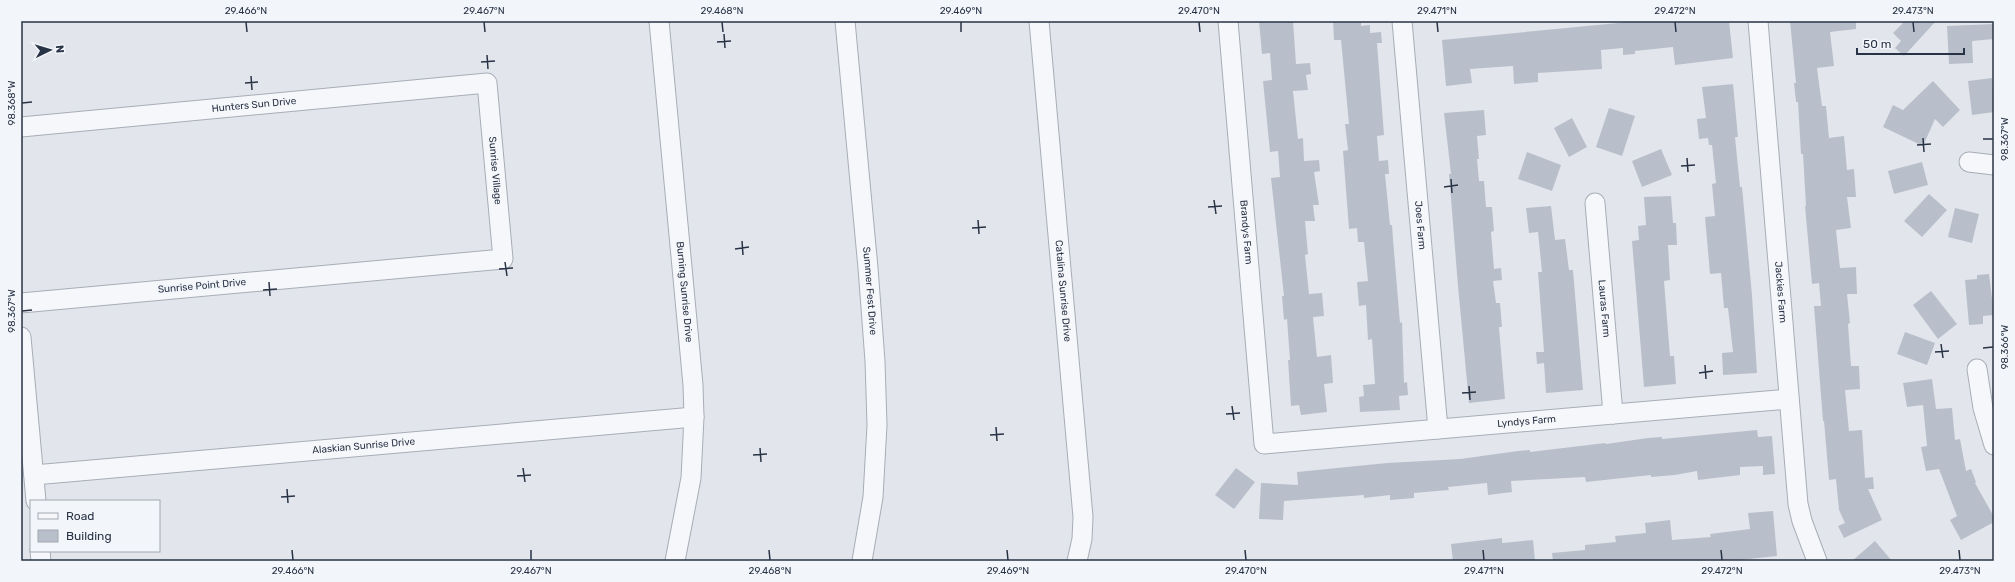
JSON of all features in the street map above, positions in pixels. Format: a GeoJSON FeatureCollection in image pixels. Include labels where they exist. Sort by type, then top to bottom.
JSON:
{"type":"FeatureCollection","features":[{"type":"Feature","properties":{"kind":"street","name":"Burning Sunrise Drive"},"geometry":{"type":"LineString","coordinates":[[659,21],[694,418],[691,478],[675,561]]}},
{"type":"Feature","properties":{"kind":"street","name":"Summer Fest Drive"},"geometry":{"type":"LineString","coordinates":[[845,21],[868,268],[875,361],[877,425],[873,497],[862,561]]}},
{"type":"Feature","properties":{"kind":"street","name":"Catalina Sunrise Drive"},"geometry":{"type":"LineString","coordinates":[[1039,21],[1083,517],[1082,539],[1077,561]]}},
{"type":"Feature","properties":{"kind":"street","name":"Brandys Farm"},"geometry":{"type":"LineString","coordinates":[[1228,21],[1264,444]]}},
{"type":"Feature","properties":{"kind":"street","name":"Joes Farm"},"geometry":{"type":"LineString","coordinates":[[1402,21],[1438,429]]}},
{"type":"Feature","properties":{"kind":"street","name":"Jackies Farm"},"geometry":{"type":"LineString","coordinates":[[1758,21],[1798,504],[1802,521],[1817,561]]}},
{"type":"Feature","properties":{"kind":"street","name":"Hunters Sun Drive"},"geometry":{"type":"LineString","coordinates":[[21,127],[488,82]]}},
{"type":"Feature","properties":{"kind":"street","name":"Sunrise Village"},"geometry":{"type":"LineString","coordinates":[[488,82],[503,259]]}},
{"type":"Feature","properties":{"kind":"street"},"geometry":{"type":"LineString","coordinates":[[1969,162],[1994,165]]}},
{"type":"Feature","properties":{"kind":"street","name":"Lauras Farm"},"geometry":{"type":"LineString","coordinates":[[1595,203],[1613,414]]}},
{"type":"Feature","properties":{"kind":"street","name":"Sunrise Point Drive"},"geometry":{"type":"LineString","coordinates":[[21,302],[503,259]]}},
{"type":"Feature","properties":{"kind":"street"},"geometry":{"type":"LineString","coordinates":[[21,337],[36,500]]}},
{"type":"Feature","properties":{"kind":"street"},"geometry":{"type":"LineString","coordinates":[[1977,369],[1983,408],[1994,445]]}},
{"type":"Feature","properties":{"kind":"street","name":"Lyndys Farm"},"geometry":{"type":"LineString","coordinates":[[1264,444],[1789,398]]}},
{"type":"Feature","properties":{"kind":"street","name":"Alaskian Sunrise Drive"},"geometry":{"type":"LineString","coordinates":[[34,475],[694,418]]}},
{"type":"Feature","properties":{"kind":"building"},"geometry":{"type":"Polygon","coordinates":[[[1259,21],[1293,21],[1296,64],[1310,63],[1311,74],[1306,75],[1308,90],[1293,91],[1298,139],[1303,138],[1304,161],[1319,160],[1320,171],[1314,172],[1319,205],[1313,205],[1315,221],[1305,221],[1308,254],[1305,255],[1309,294],[1322,293],[1324,316],[1313,317],[1317,357],[1331,355],[1333,383],[1324,384],[1327,412],[1301,415],[1299,405],[1291,406],[1287,319],[1284,320],[1282,296],[1284,296],[1271,178],[1280,177],[1278,151],[1270,152],[1263,81],[1272,80],[1270,53],[1262,54],[1259,21]]]}},
{"type":"Feature","properties":{"kind":"building"},"geometry":{"type":"Polygon","coordinates":[[[1333,21],[1361,21],[1361,26],[1370,25],[1370,33],[1381,32],[1382,43],[1377,43],[1384,135],[1377,136],[1379,161],[1388,160],[1389,174],[1385,174],[1390,225],[1392,225],[1400,323],[1402,322],[1404,383],[1407,382],[1408,395],[1399,396],[1400,410],[1360,412],[1359,397],[1364,396],[1363,385],[1375,384],[1372,339],[1368,340],[1366,305],[1359,306],[1357,282],[1368,281],[1364,242],[1358,242],[1357,228],[1349,229],[1343,151],[1348,150],[1345,124],[1349,124],[1341,40],[1334,40],[1333,21]]]}},
{"type":"Feature","properties":{"kind":"building"},"geometry":{"type":"Polygon","coordinates":[[[1639,21],[1729,21],[1733,58],[1675,65],[1673,47],[1635,51],[1635,54],[1623,55],[1623,48],[1601,50],[1602,69],[1538,73],[1538,82],[1514,84],[1513,66],[1470,69],[1472,83],[1446,86],[1442,40],[1639,21]]]}},
{"type":"Feature","properties":{"kind":"building"},"geometry":{"type":"Polygon","coordinates":[[[1790,21],[1856,21],[1856,29],[1830,32],[1834,66],[1817,68],[1822,106],[1826,106],[1829,138],[1844,136],[1847,170],[1854,169],[1856,197],[1847,197],[1851,228],[1836,230],[1840,268],[1856,267],[1857,294],[1847,294],[1850,323],[1848,324],[1851,366],[1859,366],[1860,389],[1845,390],[1849,431],[1862,430],[1865,478],[1873,477],[1874,489],[1868,489],[1882,520],[1844,538],[1838,526],[1845,523],[1839,510],[1836,479],[1829,480],[1814,306],[1821,306],[1819,283],[1812,284],[1805,206],[1803,154],[1801,154],[1798,102],[1796,102],[1794,83],[1796,83],[1790,21]]]}},
{"type":"Feature","properties":{"kind":"building"},"geometry":{"type":"Polygon","coordinates":[[[1905,21],[1936,21],[1904,56],[1895,48],[1901,41],[1893,33],[1905,21]]]}},
{"type":"Feature","properties":{"kind":"building"},"geometry":{"type":"Polygon","coordinates":[[[1994,24],[1994,39],[1972,41],[1973,63],[1949,64],[1947,26],[1994,24]]]}},
{"type":"Feature","properties":{"kind":"building"},"geometry":{"type":"Polygon","coordinates":[[[1992,78],[1994,112],[1972,115],[1968,81],[1992,78]]]}},
{"type":"Feature","properties":{"kind":"building"},"geometry":{"type":"Polygon","coordinates":[[[1933,81],[1960,110],[1943,127],[1935,119],[1923,146],[1883,127],[1893,105],[1903,110],[1933,81]]]}},
{"type":"Feature","properties":{"kind":"building"},"geometry":{"type":"Polygon","coordinates":[[[1733,84],[1738,137],[1735,137],[1740,187],[1742,187],[1752,295],[1757,373],[1723,375],[1722,353],[1733,352],[1728,308],[1724,308],[1721,273],[1710,274],[1705,217],[1715,216],[1712,184],[1716,183],[1712,145],[1709,145],[1708,138],[1699,139],[1697,119],[1706,118],[1702,87],[1733,84]]]}},
{"type":"Feature","properties":{"kind":"building"},"geometry":{"type":"Polygon","coordinates":[[[1609,108],[1635,116],[1622,156],[1596,147],[1609,108]]]}},
{"type":"Feature","properties":{"kind":"building"},"geometry":{"type":"Polygon","coordinates":[[[1484,110],[1486,135],[1477,136],[1479,159],[1477,159],[1479,181],[1484,181],[1486,207],[1492,207],[1494,231],[1491,232],[1494,269],[1501,268],[1502,280],[1493,281],[1496,303],[1500,303],[1502,327],[1499,327],[1505,399],[1469,403],[1449,174],[1451,174],[1444,113],[1484,110]]]}},
{"type":"Feature","properties":{"kind":"building"},"geometry":{"type":"Polygon","coordinates":[[[1572,118],[1587,147],[1569,157],[1554,128],[1572,118]]]}},
{"type":"Feature","properties":{"kind":"building"},"geometry":{"type":"Polygon","coordinates":[[[1661,149],[1672,175],[1642,187],[1632,161],[1661,149]]]}},
{"type":"Feature","properties":{"kind":"building"},"geometry":{"type":"Polygon","coordinates":[[[1527,152],[1561,165],[1552,191],[1518,179],[1527,152]]]}},
{"type":"Feature","properties":{"kind":"building"},"geometry":{"type":"Polygon","coordinates":[[[1922,162],[1928,185],[1894,194],[1888,171],[1922,162]]]}},
{"type":"Feature","properties":{"kind":"building"},"geometry":{"type":"Polygon","coordinates":[[[1929,194],[1947,210],[1922,237],[1904,221],[1929,194]]]}},
{"type":"Feature","properties":{"kind":"building"},"geometry":{"type":"Polygon","coordinates":[[[1671,196],[1673,223],[1676,223],[1677,245],[1668,245],[1670,280],[1664,281],[1670,356],[1674,356],[1676,384],[1644,387],[1632,241],[1639,240],[1638,226],[1646,225],[1644,197],[1671,196]]]}},
{"type":"Feature","properties":{"kind":"building"},"geometry":{"type":"Polygon","coordinates":[[[1551,206],[1555,240],[1565,239],[1569,270],[1573,270],[1583,390],[1546,393],[1544,363],[1537,364],[1536,352],[1544,352],[1538,272],[1542,272],[1538,232],[1529,233],[1526,208],[1551,206]]]}},
{"type":"Feature","properties":{"kind":"building"},"geometry":{"type":"Polygon","coordinates":[[[1955,208],[1979,214],[1972,243],[1948,237],[1955,208]]]}},
{"type":"Feature","properties":{"kind":"building"},"geometry":{"type":"Polygon","coordinates":[[[1989,274],[1994,315],[1983,316],[1983,324],[1969,325],[1965,280],[1977,279],[1977,275],[1989,274]]]}},
{"type":"Feature","properties":{"kind":"building"},"geometry":{"type":"Polygon","coordinates":[[[1931,291],[1957,324],[1938,339],[1913,305],[1931,291]]]}},
{"type":"Feature","properties":{"kind":"building"},"geometry":{"type":"Polygon","coordinates":[[[1905,332],[1935,343],[1927,365],[1897,354],[1905,332]]]}},
{"type":"Feature","properties":{"kind":"building"},"geometry":{"type":"Polygon","coordinates":[[[1932,379],[1936,409],[1952,408],[1955,440],[1960,439],[1966,471],[1971,469],[1976,482],[1975,483],[1994,517],[1994,522],[1961,540],[1950,520],[1957,516],[1939,469],[1926,471],[1921,447],[1927,446],[1923,405],[1907,407],[1903,383],[1932,379]]]}},
{"type":"Feature","properties":{"kind":"building"},"geometry":{"type":"Polygon","coordinates":[[[1757,430],[1758,437],[1772,436],[1775,474],[1763,475],[1763,466],[1740,467],[1740,475],[1698,480],[1697,471],[1675,475],[1651,477],[1651,475],[1586,482],[1585,477],[1511,481],[1512,492],[1488,495],[1487,483],[1448,487],[1449,490],[1414,493],[1414,498],[1390,500],[1390,495],[1364,498],[1364,495],[1284,501],[1283,520],[1259,519],[1261,483],[1298,485],[1297,472],[1387,463],[1460,459],[1518,451],[1530,450],[1530,452],[1648,438],[1662,437],[1662,439],[1757,430]]]}},
{"type":"Feature","properties":{"kind":"building"},"geometry":{"type":"Polygon","coordinates":[[[1236,468],[1255,482],[1234,509],[1215,495],[1236,468]]]}},
{"type":"Feature","properties":{"kind":"building"},"geometry":{"type":"Polygon","coordinates":[[[1773,511],[1777,556],[1730,561],[1553,561],[1552,553],[1585,550],[1585,545],[1616,542],[1615,536],[1646,533],[1645,523],[1670,520],[1672,540],[1711,537],[1710,534],[1750,529],[1748,513],[1773,511]]]}},
{"type":"Feature","properties":{"kind":"building"},"geometry":{"type":"Polygon","coordinates":[[[1502,538],[1502,543],[1533,540],[1535,561],[1453,561],[1451,544],[1502,538]]]}},
{"type":"Feature","properties":{"kind":"building"},"geometry":{"type":"Polygon","coordinates":[[[1875,541],[1892,561],[1852,561],[1875,541]]]}}]}
